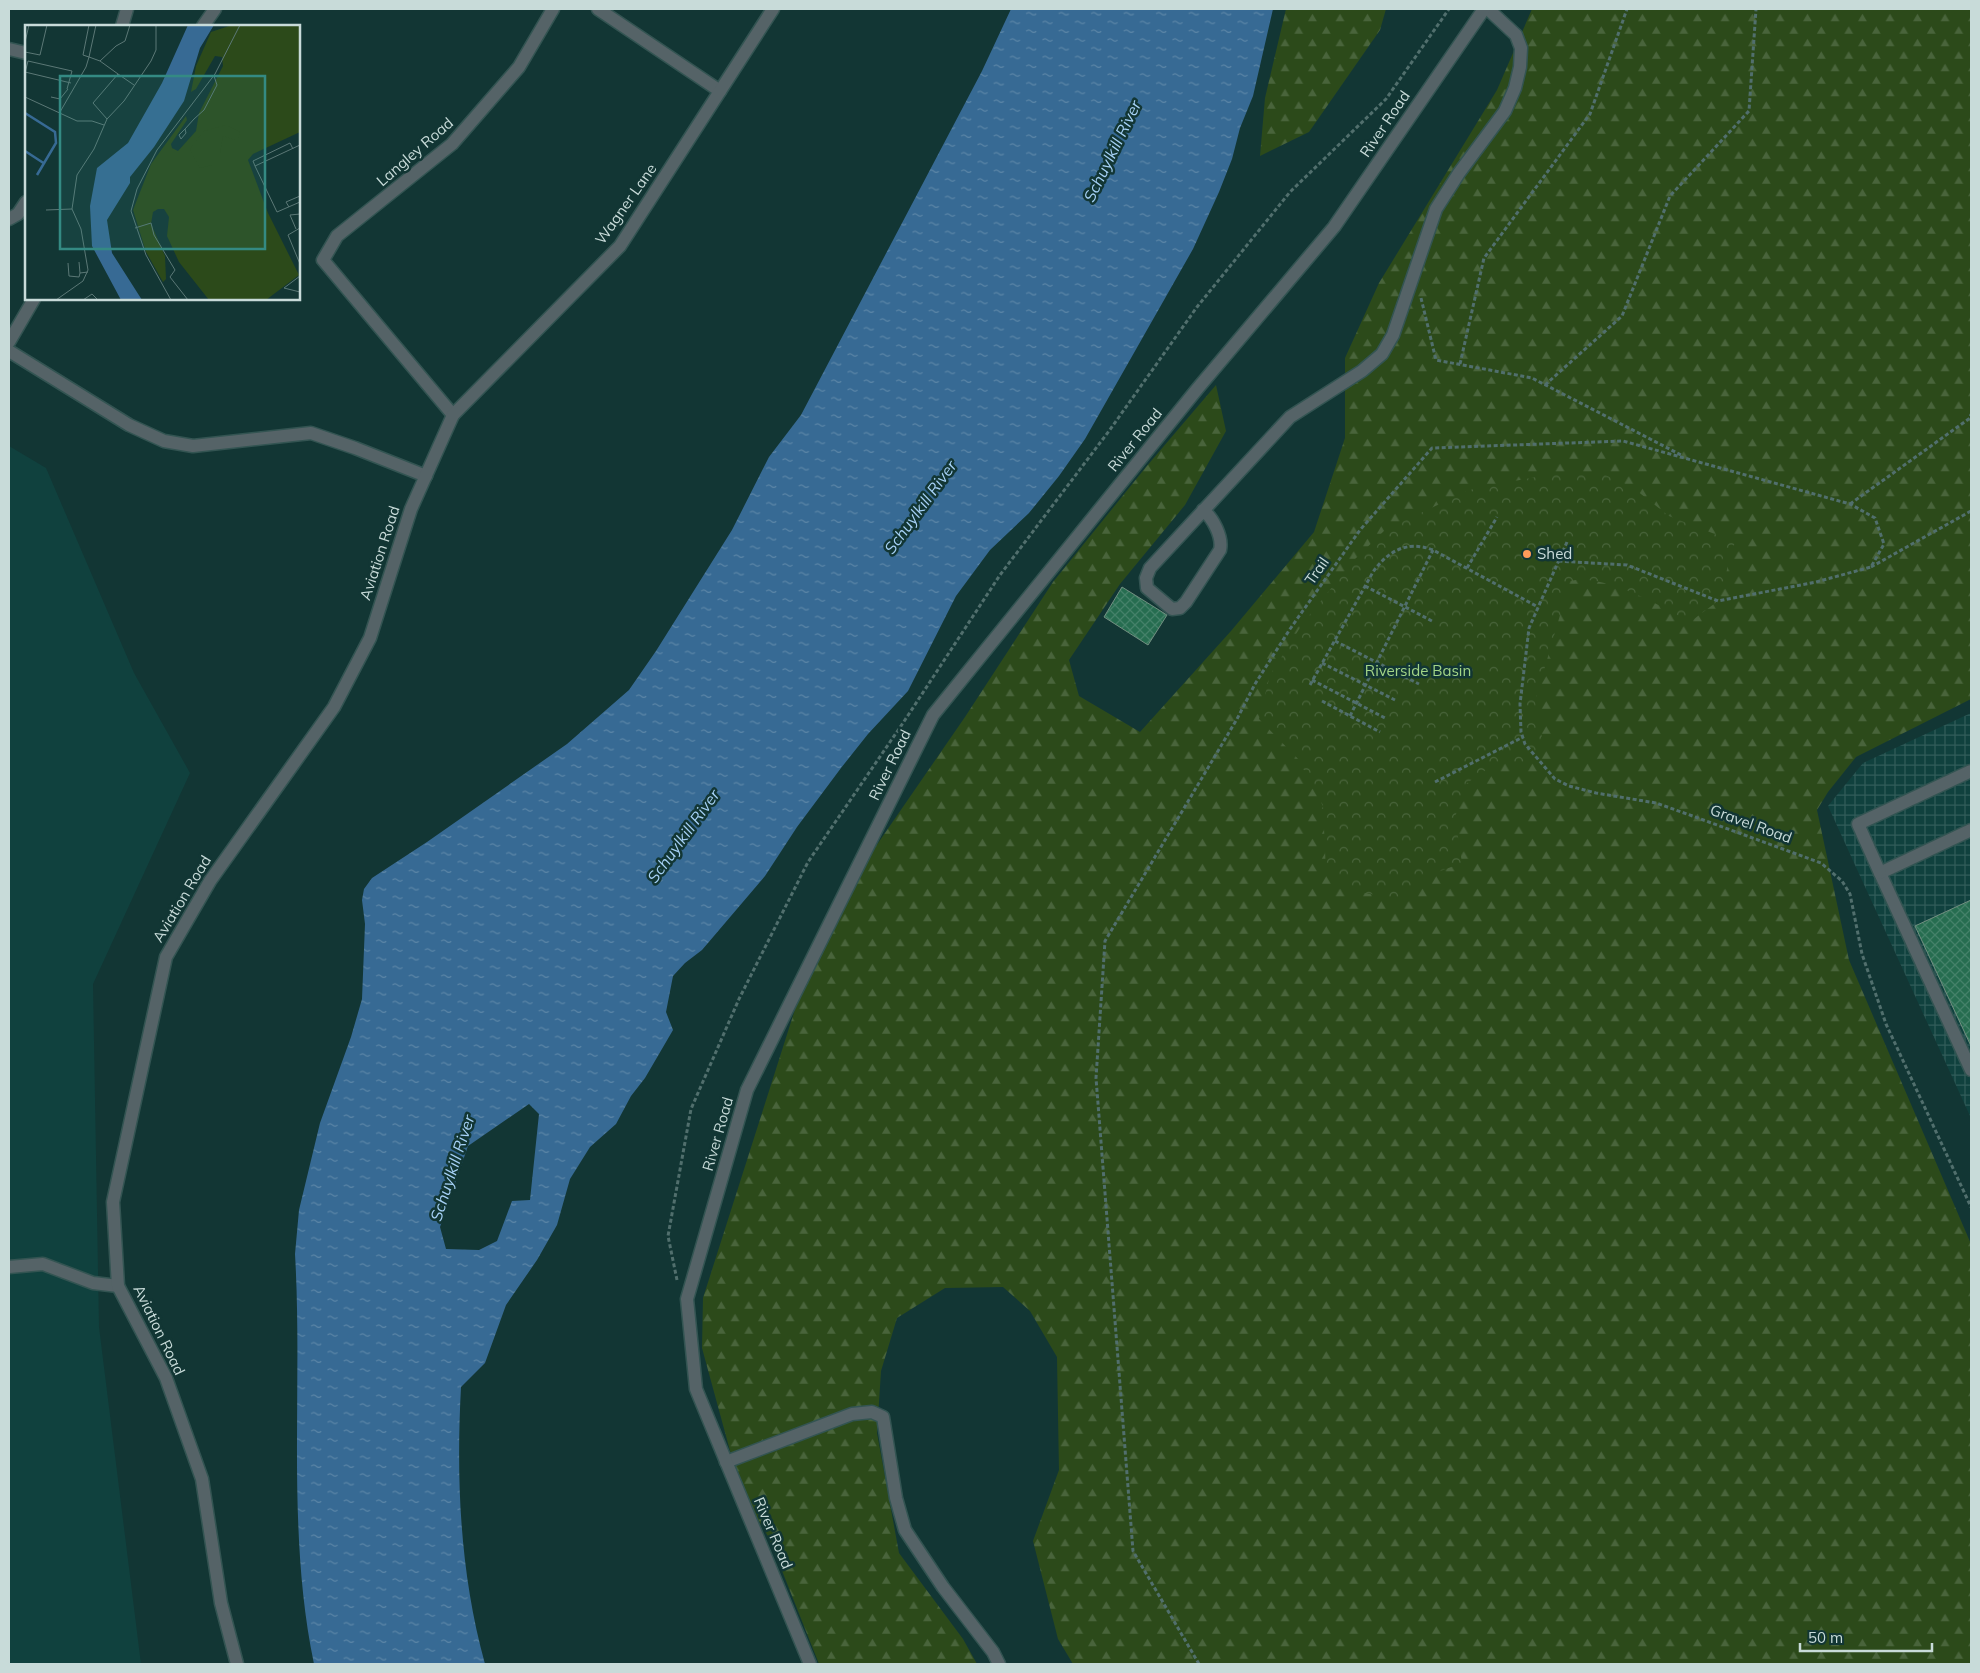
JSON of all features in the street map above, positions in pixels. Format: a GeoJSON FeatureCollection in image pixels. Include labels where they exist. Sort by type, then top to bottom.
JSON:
{"type":"FeatureCollection","features":[{"type":"Feature","properties":{"kind":"street"},"geometry":{"type":"LineString","coordinates":[[122,25],[126,9]]}},
{"type":"Feature","properties":{"kind":"street"},"geometry":{"type":"LineString","coordinates":[[204,25],[215,9]]}},
{"type":"Feature","properties":{"kind":"street","name":"Langley Road"},"geometry":{"type":"LineString","coordinates":[[453,415],[323,260],[337,236],[452,144],[519,67],[553,9]]}},
{"type":"Feature","properties":{"kind":"street"},"geometry":{"type":"LineString","coordinates":[[598,9],[720,91]]}},
{"type":"Feature","properties":{"kind":"street","name":"Wagner Lane"},"geometry":{"type":"LineString","coordinates":[[453,415],[620,246],[773,9]]}},
{"type":"Feature","properties":{"kind":"street","name":"River Road"},"geometry":{"type":"LineString","coordinates":[[810,1664],[696,1389],[687,1299],[747,1090],[933,715],[1198,388],[1334,227],[1484,9]]}},
{"type":"Feature","properties":{"kind":"street"},"geometry":{"type":"LineString","coordinates":[[1203,510],[1209,515],[1222,543],[1220,550],[1186,602],[1180,608],[1172,608],[1147,588],[1146,578],[1150,568],[1203,510],[1290,417],[1362,371],[1382,354],[1393,335],[1436,209],[1505,111],[1515,88],[1520,67],[1520,48],[1516,35],[1488,9]]}},
{"type":"Feature","properties":{"kind":"street"},"geometry":{"type":"LineString","coordinates":[[9,49],[25,53]]}},
{"type":"Feature","properties":{"kind":"street"},"geometry":{"type":"LineString","coordinates":[[9,219],[18,214],[25,204]]}},
{"type":"Feature","properties":{"kind":"street"},"geometry":{"type":"LineString","coordinates":[[9,342],[33,300]]}},
{"type":"Feature","properties":{"kind":"street"},"geometry":{"type":"LineString","coordinates":[[9,351],[129,425],[164,441],[192,446],[311,433],[426,476]]}},
{"type":"Feature","properties":{"kind":"street","name":"Aviation Road"},"geometry":{"type":"LineString","coordinates":[[237,1664],[221,1603],[202,1479],[166,1378],[118,1286],[113,1202],[166,956],[210,881],[334,707],[370,638],[411,509],[453,415]]}},
{"type":"Feature","properties":{"kind":"street"},"geometry":{"type":"LineString","coordinates":[[1971,771],[1858,824],[1971,1070]]}},
{"type":"Feature","properties":{"kind":"street"},"geometry":{"type":"LineString","coordinates":[[1880,872],[1971,830]]}},
{"type":"Feature","properties":{"kind":"street"},"geometry":{"type":"LineString","coordinates":[[9,1267],[43,1264],[92,1283],[118,1286]]}},
{"type":"Feature","properties":{"kind":"street"},"geometry":{"type":"LineString","coordinates":[[726,1462],[852,1414],[872,1412],[883,1417],[896,1498],[905,1530],[943,1587],[993,1652],[1000,1664]]}},
{"type":"Feature","properties":{"kind":"path"},"geometry":{"type":"LineString","coordinates":[[1460,364],[1484,258],[1590,114],[1627,9]]}},
{"type":"Feature","properties":{"kind":"path"},"geometry":{"type":"LineString","coordinates":[[1545,385],[1622,316],[1670,196],[1749,111],[1756,9]]}},
{"type":"Feature","properties":{"kind":"path"},"geometry":{"type":"LineString","coordinates":[[1415,271],[1436,360],[1532,378],[1690,459],[1850,504],[1875,518],[1884,544],[1871,567]]}},
{"type":"Feature","properties":{"kind":"path"},"geometry":{"type":"LineString","coordinates":[[1850,504],[1970,418],[1971,414]]}},
{"type":"Feature","properties":{"kind":"path","name":"Trail"},"geometry":{"type":"LineString","coordinates":[[1199,1664],[1133,1551],[1096,1078],[1104,941],[1237,719],[1255,684],[1290,629],[1360,530],[1432,448],[1623,441],[1690,459]]}},
{"type":"Feature","properties":{"kind":"path"},"geometry":{"type":"LineString","coordinates":[[1558,561],[1627,565],[1718,602],[1816,582],[1871,567],[1971,512]]}},
{"type":"Feature","properties":{"kind":"path"},"geometry":{"type":"LineString","coordinates":[[1467,568],[1497,517]]}},
{"type":"Feature","properties":{"kind":"path","name":"Gravel Road"},"geometry":{"type":"LineString","coordinates":[[1567,542],[1529,628],[1520,704],[1525,744],[1555,779],[1569,786],[1596,793],[1656,803],[1688,814],[1821,863],[1842,881],[1850,894],[1862,954],[1886,1024],[1971,1207]]}},
{"type":"Feature","properties":{"kind":"path"},"geometry":{"type":"LineString","coordinates":[[1310,685],[1379,564],[1392,552],[1408,546],[1424,546],[1433,550],[1538,607]]}},
{"type":"Feature","properties":{"kind":"path"},"geometry":{"type":"LineString","coordinates":[[1350,716],[1433,550]]}},
{"type":"Feature","properties":{"kind":"path"},"geometry":{"type":"LineString","coordinates":[[1365,586],[1432,621]]}},
{"type":"Feature","properties":{"kind":"path"},"geometry":{"type":"LineString","coordinates":[[1335,640],[1419,684]]}},
{"type":"Feature","properties":{"kind":"path"},"geometry":{"type":"LineString","coordinates":[[1322,663],[1395,700]]}},
{"type":"Feature","properties":{"kind":"path"},"geometry":{"type":"LineString","coordinates":[[1312,680],[1387,719]]}},
{"type":"Feature","properties":{"kind":"path"},"geometry":{"type":"LineString","coordinates":[[1322,701],[1380,732]]}},
{"type":"Feature","properties":{"kind":"path"},"geometry":{"type":"LineString","coordinates":[[1435,782],[1523,737]]}},
{"type":"Feature","properties":{"kind":"shaded area"},"geometry":{"type":"Polygon","coordinates":[[[9,446],[46,468],[134,673],[190,773],[93,984],[99,1327],[141,1664],[9,1664],[9,446]]]}},
{"type":"Feature","properties":{"kind":"shaded area"},"geometry":{"type":"Polygon","coordinates":[[[1971,713],[1971,1118],[1828,806],[1863,763],[1971,713]]]}},
{"type":"Feature","properties":{"kind":"green space"},"geometry":{"type":"Polygon","coordinates":[[[1286,9],[1386,9],[1380,30],[1309,132],[1260,156],[1265,98],[1286,9]]]}},
{"type":"Feature","properties":{"kind":"green space"},"geometry":{"type":"Polygon","coordinates":[[[1532,9],[1971,9],[1971,699],[1856,757],[1828,792],[1817,810],[1849,960],[1971,1244],[1971,1664],[1073,1664],[1058,1639],[1033,1541],[1059,1470],[1057,1357],[1030,1311],[1003,1287],[945,1288],[897,1318],[881,1371],[877,1433],[899,1553],[963,1639],[977,1664],[819,1664],[769,1538],[741,1491],[702,1348],[703,1298],[805,978],[876,846],[965,717],[1053,582],[1146,467],[1216,385],[1226,431],[1185,505],[1120,584],[1069,660],[1079,696],[1140,732],[1231,631],[1314,532],[1345,438],[1345,358],[1379,283],[1497,90],[1532,9]]]}},
{"type":"Feature","properties":{"kind":"green space","name":"Riverside Basin"},"geometry":{"type":"Polygon","coordinates":[[[1561,472],[1603,474],[1632,487],[1669,516],[1735,542],[1718,601],[1690,622],[1632,592],[1615,586],[1584,580],[1570,581],[1535,701],[1543,742],[1525,764],[1496,763],[1467,783],[1455,817],[1462,863],[1427,876],[1406,900],[1353,891],[1326,873],[1323,806],[1298,759],[1259,719],[1270,675],[1303,623],[1354,560],[1385,530],[1469,490],[1561,472]]]}},
{"type":"Feature","properties":{"kind":"water","name":"Schuylkill River"},"geometry":{"type":"Polygon","coordinates":[[[1011,9],[1273,9],[1253,96],[1240,128],[1232,159],[1219,192],[1193,249],[1085,439],[1059,476],[1029,513],[990,550],[956,596],[908,691],[868,734],[841,768],[797,827],[765,876],[702,950],[685,963],[673,976],[666,1012],[673,1030],[645,1078],[631,1096],[616,1124],[590,1147],[570,1179],[557,1225],[537,1260],[506,1305],[485,1363],[461,1387],[459,1457],[462,1527],[470,1596],[485,1664],[314,1664],[305,1613],[300,1562],[295,1254],[299,1210],[320,1123],[351,1037],[362,999],[365,924],[362,900],[364,889],[372,878],[567,744],[629,690],[656,651],[732,530],[769,457],[801,415],[982,71],[1011,9]],[[529,1104],[468,1146],[440,1227],[446,1249],[479,1250],[497,1241],[512,1201],[530,1200],[539,1114],[529,1104]]]}},
{"type":"Feature","properties":{"kind":"building"},"geometry":{"type":"Polygon","coordinates":[[[1122,587],[1167,615],[1148,645],[1104,617],[1122,587]]]}},
{"type":"Feature","properties":{"kind":"building"},"geometry":{"type":"Polygon","coordinates":[[[1971,900],[1971,1046],[1915,926],[1971,900]]]}},
{"type":"Feature","properties":{"kind":"place","name":"Shed"},"geometry":{"type":"Point","coordinates":[1527,554]}}]}
